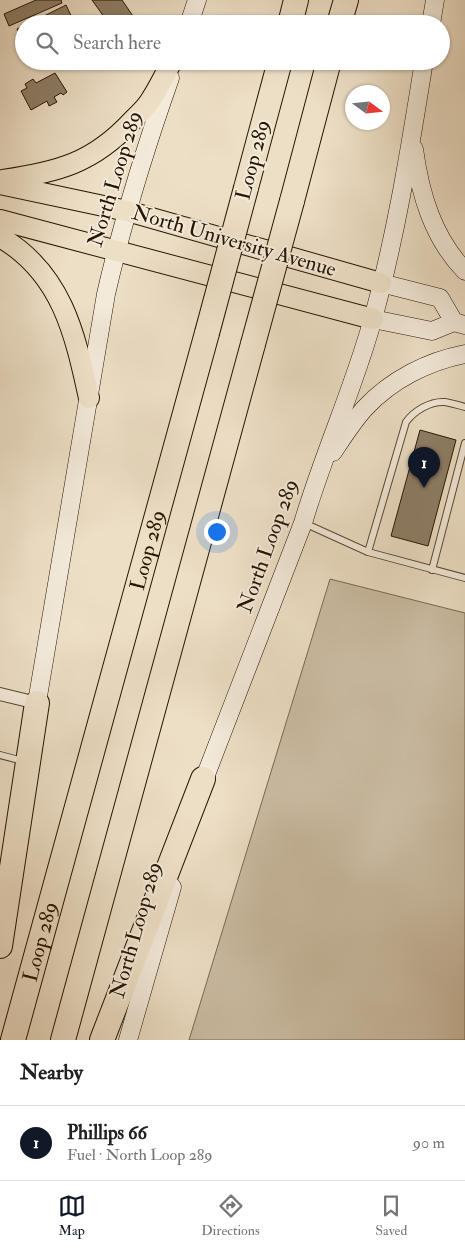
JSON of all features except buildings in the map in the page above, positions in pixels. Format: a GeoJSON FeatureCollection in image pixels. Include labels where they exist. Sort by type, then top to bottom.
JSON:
{"type":"FeatureCollection","features":[{"type":"Feature","properties":{"kind":"highway"},"geometry":{"type":"LineString","coordinates":[[292,15],[296,0]]}},
{"type":"Feature","properties":{"kind":"highway"},"geometry":{"type":"LineString","coordinates":[[342,15],[346,0]]}},
{"type":"Feature","properties":{"kind":"highway","name":"Loop 289"},"geometry":{"type":"LineString","coordinates":[[13,1040],[278,70]]}},
{"type":"Feature","properties":{"kind":"highway"},"geometry":{"type":"LineString","coordinates":[[63,1040],[327,70]]}},
{"type":"Feature","properties":{"kind":"highway"},"geometry":{"type":"LineString","coordinates":[[0,946],[37,703]]}},
{"type":"Feature","properties":{"kind":"highway"},"geometry":{"type":"LineString","coordinates":[[102,1040],[203,779]]}},
{"type":"Feature","properties":{"kind":"main road"},"geometry":{"type":"LineString","coordinates":[[192,15],[197,0]]}},
{"type":"Feature","properties":{"kind":"main road"},"geometry":{"type":"LineString","coordinates":[[432,15],[435,0]]}},
{"type":"Feature","properties":{"kind":"main road"},"geometry":{"type":"LineString","coordinates":[[0,182],[53,172],[101,149],[123,131],[149,103],[167,70]]}},
{"type":"Feature","properties":{"kind":"main road","name":"North Loop 289"},"geometry":{"type":"LineString","coordinates":[[0,871],[37,703],[106,294],[127,211],[173,70]]}},
{"type":"Feature","properties":{"kind":"main road","name":"North Loop 289"},"geometry":{"type":"LineString","coordinates":[[128,1040],[203,779],[303,523],[317,477],[373,319],[394,229],[423,70]]}},
{"type":"Feature","properties":{"kind":"main road"},"geometry":{"type":"LineString","coordinates":[[412,136],[417,175],[437,234],[465,271]]}},
{"type":"Feature","properties":{"kind":"main road","name":"North University Avenue"},"geometry":{"type":"LineString","coordinates":[[0,182],[127,211],[440,298],[459,323],[432,330],[373,319],[0,220]]}},
{"type":"Feature","properties":{"kind":"main road"},"geometry":{"type":"LineString","coordinates":[[0,237],[31,261],[46,278],[61,303],[72,328],[89,398]]}},
{"type":"Feature","properties":{"kind":"main road"},"geometry":{"type":"LineString","coordinates":[[317,477],[347,431],[365,408],[385,390],[429,364],[465,354]]}},
{"type":"Feature","properties":{"kind":"street"},"geometry":{"type":"LineString","coordinates":[[0,694],[37,703]]}},
{"type":"Feature","properties":{"kind":"lane"},"geometry":{"type":"LineString","coordinates":[[368,552],[406,422],[413,413],[426,406],[443,402],[465,407]]}},
{"type":"Feature","properties":{"kind":"lane"},"geometry":{"type":"LineString","coordinates":[[432,570],[465,443]]}},
{"type":"Feature","properties":{"kind":"lane"},"geometry":{"type":"LineString","coordinates":[[303,523],[368,552],[465,578]]}},
{"type":"Feature","properties":{"kind":"lane"},"geometry":{"type":"LineString","coordinates":[[0,755],[24,761]]}},
{"type":"Feature","properties":{"kind":"shaded area"},"geometry":{"type":"Polygon","coordinates":[[[330,579],[465,613],[465,1040],[189,1040],[330,579]]]}},
{"type":"Feature","properties":{"kind":"place","name":"Phillips 66"},"geometry":{"type":"Point","coordinates":[424,488]}}]}
